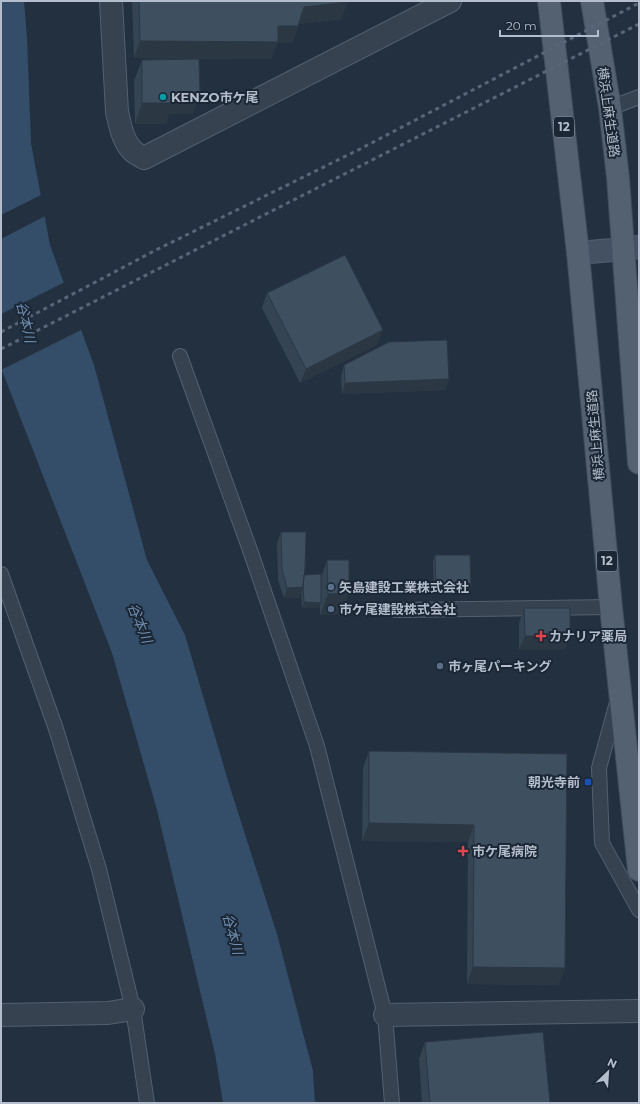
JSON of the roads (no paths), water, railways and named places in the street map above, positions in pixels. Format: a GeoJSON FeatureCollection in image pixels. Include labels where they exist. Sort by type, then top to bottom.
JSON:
{"type":"FeatureCollection","features":[{"type":"Feature","properties":{"kind":"main road","name":"横浜上麻生道路"},"geometry":{"type":"LineString","coordinates":[[549,1],[578,253],[611,607],[639,870]]}},
{"type":"Feature","properties":{"kind":"main road","name":"横浜上麻生道路"},"geometry":{"type":"LineString","coordinates":[[592,1],[610,108],[618,178],[631,248],[639,463]]}},
{"type":"Feature","properties":{"kind":"street"},"geometry":{"type":"LineString","coordinates":[[111,1],[117,112],[120,128],[132,150],[144,158],[450,1]]}},
{"type":"Feature","properties":{"kind":"street"},"geometry":{"type":"LineString","coordinates":[[578,253],[631,248]]}},
{"type":"Feature","properties":{"kind":"street"},"geometry":{"type":"LineString","coordinates":[[1,1015],[108,1013],[133,1009]]}},
{"type":"Feature","properties":{"kind":"street"},"geometry":{"type":"LineString","coordinates":[[385,1015],[639,1011]]}},
{"type":"Feature","properties":{"kind":"lane"},"geometry":{"type":"LineString","coordinates":[[610,108],[639,97]]}},
{"type":"Feature","properties":{"kind":"lane"},"geometry":{"type":"LineString","coordinates":[[180,356],[251,553],[317,746],[385,1015],[392,1103]]}},
{"type":"Feature","properties":{"kind":"lane"},"geometry":{"type":"LineString","coordinates":[[1,574],[56,729],[99,868],[133,1009],[146,1103]]}},
{"type":"Feature","properties":{"kind":"lane"},"geometry":{"type":"LineString","coordinates":[[396,610],[611,607]]}},
{"type":"Feature","properties":{"kind":"lane"},"geometry":{"type":"LineString","coordinates":[[620,692],[600,768],[602,843],[639,910]]}},
{"type":"Feature","properties":{"kind":"water","name":"谷本川"},"geometry":{"type":"Polygon","coordinates":[[[1,1],[24,1],[31,143],[50,245],[94,365],[147,560],[185,635],[229,784],[277,934],[313,1071],[315,1103],[223,1103],[215,1054],[157,810],[112,653],[1,368],[1,1]]]}},
{"type":"Feature","properties":{"kind":"railway"},"geometry":{"type":"LineString","coordinates":[[1,332],[154,251],[360,149],[639,3]]}},
{"type":"Feature","properties":{"kind":"railway"},"geometry":{"type":"LineString","coordinates":[[1,349],[639,24]]}},
{"type":"Feature","properties":{"kind":"place","name":"KENZO市ケ尾"},"geometry":{"type":"Point","coordinates":[163,97]}},
{"type":"Feature","properties":{"kind":"place","name":"矢島建設工業株式会社"},"geometry":{"type":"Point","coordinates":[331,587]}},
{"type":"Feature","properties":{"kind":"place","name":"市ケ尾建設株式会社"},"geometry":{"type":"Point","coordinates":[331,609]}},
{"type":"Feature","properties":{"kind":"place","name":"カナリア薬局"},"geometry":{"type":"Point","coordinates":[541,636]}},
{"type":"Feature","properties":{"kind":"place","name":"市ヶ尾パーキング"},"geometry":{"type":"Point","coordinates":[440,666]}},
{"type":"Feature","properties":{"kind":"place","name":"朝光寺前"},"geometry":{"type":"Point","coordinates":[588,782]}},
{"type":"Feature","properties":{"kind":"place","name":"市ケ尾病院"},"geometry":{"type":"Point","coordinates":[463,851]}}]}
